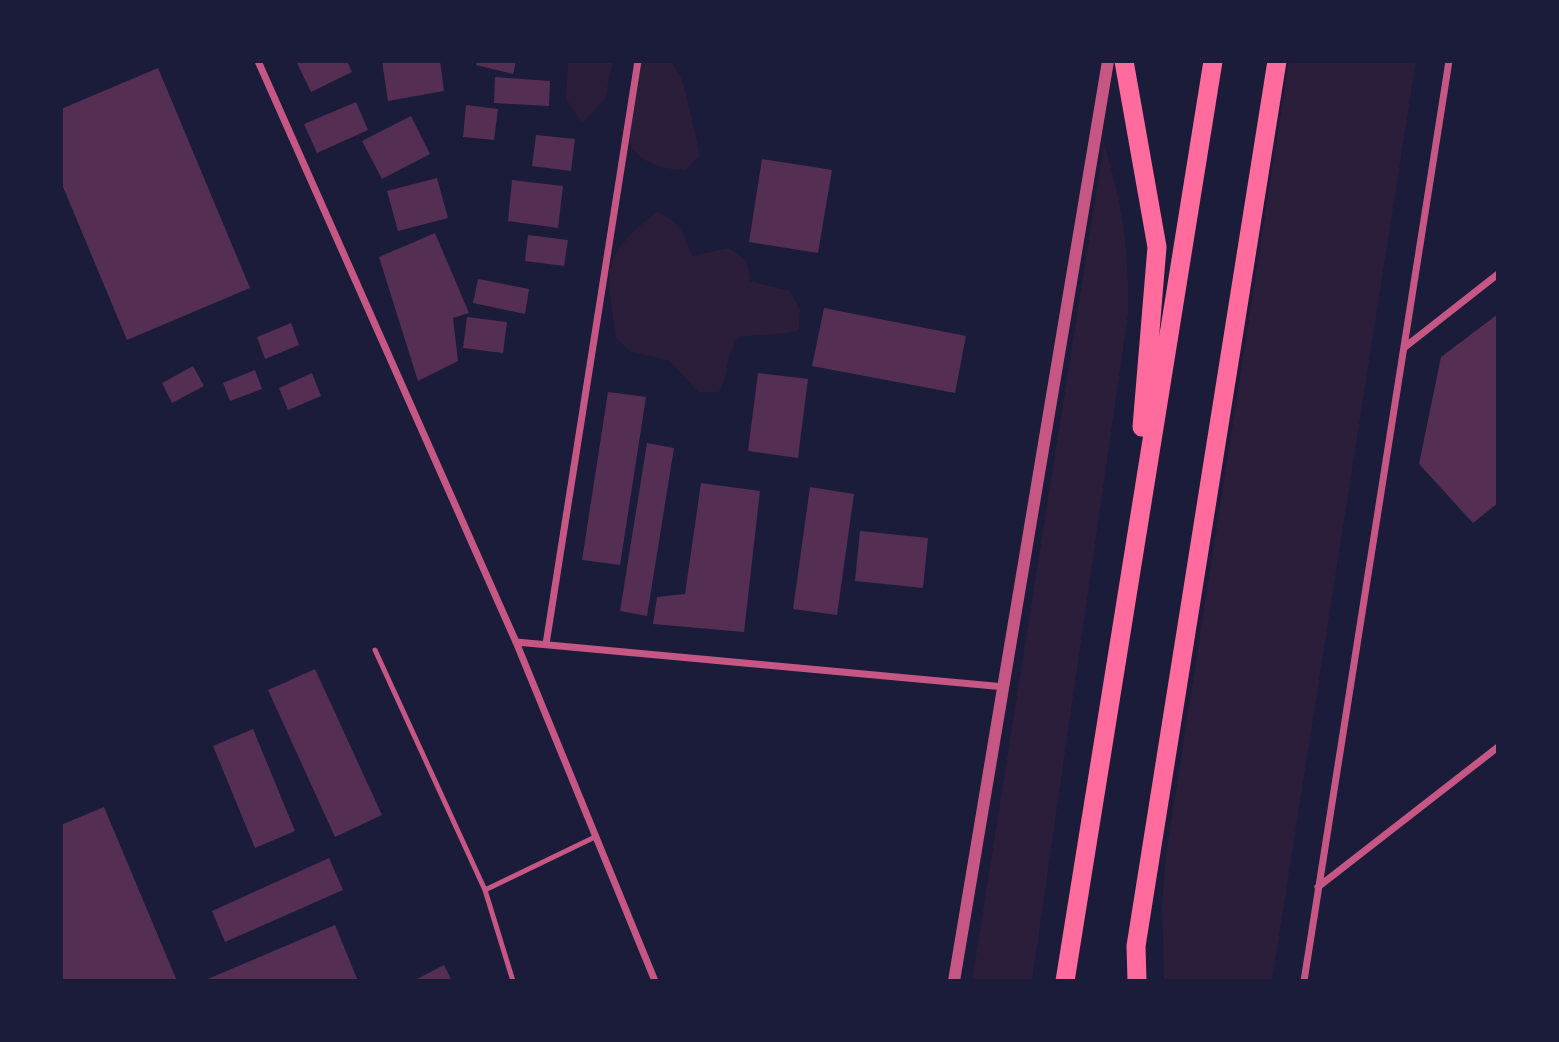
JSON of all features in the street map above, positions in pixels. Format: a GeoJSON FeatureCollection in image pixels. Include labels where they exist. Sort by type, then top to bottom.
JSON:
{"type":"FeatureCollection","features":[{"type":"Feature","properties":{"kind":"highway"},"geometry":{"type":"LineString","coordinates":[[1124,61],[1157,247],[1128,586]]}},
{"type":"Feature","properties":{"kind":"highway"},"geometry":{"type":"LineString","coordinates":[[1065,981],[1213,61]]}},
{"type":"Feature","properties":{"kind":"highway"},"geometry":{"type":"LineString","coordinates":[[1137,981],[1136,946],[1277,61]]}},
{"type":"Feature","properties":{"kind":"street"},"geometry":{"type":"LineString","coordinates":[[258,61],[516,642],[655,981]]}},
{"type":"Feature","properties":{"kind":"street"},"geometry":{"type":"LineString","coordinates":[[546,643],[638,61]]}},
{"type":"Feature","properties":{"kind":"street"},"geometry":{"type":"LineString","coordinates":[[954,981],[1006,687],[1108,61]]}},
{"type":"Feature","properties":{"kind":"street"},"geometry":{"type":"LineString","coordinates":[[1304,981],[1449,61]]}},
{"type":"Feature","properties":{"kind":"street"},"geometry":{"type":"LineString","coordinates":[[1404,348],[1498,275]]}},
{"type":"Feature","properties":{"kind":"street"},"geometry":{"type":"LineString","coordinates":[[516,642],[1006,687]]}},
{"type":"Feature","properties":{"kind":"street"},"geometry":{"type":"LineString","coordinates":[[1318,887],[1498,747]]}},
{"type":"Feature","properties":{"kind":"lane"},"geometry":{"type":"LineString","coordinates":[[375,650],[485,890],[513,981]]}},
{"type":"Feature","properties":{"kind":"lane"},"geometry":{"type":"LineString","coordinates":[[485,890],[595,836]]}},
{"type":"Feature","properties":{"kind":"shaded area"},"geometry":{"type":"Polygon","coordinates":[[[568,61],[613,61],[605,99],[582,123],[566,99],[568,61]]]}},
{"type":"Feature","properties":{"kind":"shaded area"},"geometry":{"type":"Polygon","coordinates":[[[642,61],[671,61],[680,75],[700,155],[686,170],[657,166],[632,149],[628,115],[629,93],[642,61]]]}},
{"type":"Feature","properties":{"kind":"shaded area"},"geometry":{"type":"Polygon","coordinates":[[[1289,61],[1416,61],[1272,981],[1164,981],[1162,903],[1166,855],[1289,61]]]}},
{"type":"Feature","properties":{"kind":"shaded area"},"geometry":{"type":"Polygon","coordinates":[[[1104,144],[1116,186],[1123,228],[1128,271],[1128,315],[1032,981],[972,981],[1104,144]]]}},
{"type":"Feature","properties":{"kind":"shaded area"},"geometry":{"type":"Polygon","coordinates":[[[656,212],[676,224],[687,241],[692,256],[729,248],[747,261],[750,281],[790,291],[800,310],[799,330],[739,337],[731,351],[719,392],[698,392],[670,361],[630,351],[616,338],[610,295],[611,266],[615,254],[624,242],[656,212]]]}},
{"type":"Feature","properties":{"kind":"building"},"geometry":{"type":"Polygon","coordinates":[[[296,61],[347,61],[352,72],[311,92],[296,61]]]}},
{"type":"Feature","properties":{"kind":"building"},"geometry":{"type":"Polygon","coordinates":[[[382,61],[440,61],[444,91],[388,101],[382,61]]]}},
{"type":"Feature","properties":{"kind":"building"},"geometry":{"type":"Polygon","coordinates":[[[477,61],[516,61],[513,74],[476,65],[477,61]]]}},
{"type":"Feature","properties":{"kind":"building"},"geometry":{"type":"Polygon","coordinates":[[[158,68],[250,288],[127,340],[61,182],[61,109],[158,68]]]}},
{"type":"Feature","properties":{"kind":"building"},"geometry":{"type":"Polygon","coordinates":[[[495,77],[550,81],[549,106],[494,103],[495,77]]]}},
{"type":"Feature","properties":{"kind":"building"},"geometry":{"type":"Polygon","coordinates":[[[356,102],[368,130],[317,153],[304,124],[356,102]]]}},
{"type":"Feature","properties":{"kind":"building"},"geometry":{"type":"Polygon","coordinates":[[[466,105],[498,109],[494,140],[463,137],[466,105]]]}},
{"type":"Feature","properties":{"kind":"building"},"geometry":{"type":"Polygon","coordinates":[[[411,116],[430,154],[382,179],[362,141],[411,116]]]}},
{"type":"Feature","properties":{"kind":"building"},"geometry":{"type":"Polygon","coordinates":[[[536,135],[575,139],[571,171],[532,166],[536,135]]]}},
{"type":"Feature","properties":{"kind":"building"},"geometry":{"type":"Polygon","coordinates":[[[762,159],[832,170],[818,253],[749,242],[762,159]]]}},
{"type":"Feature","properties":{"kind":"building"},"geometry":{"type":"Polygon","coordinates":[[[437,178],[448,218],[398,231],[387,191],[437,178]]]}},
{"type":"Feature","properties":{"kind":"building"},"geometry":{"type":"Polygon","coordinates":[[[512,180],[563,186],[558,228],[508,221],[512,180]]]}},
{"type":"Feature","properties":{"kind":"building"},"geometry":{"type":"Polygon","coordinates":[[[435,233],[469,313],[453,318],[458,361],[418,381],[379,257],[435,233]]]}},
{"type":"Feature","properties":{"kind":"building"},"geometry":{"type":"Polygon","coordinates":[[[528,235],[568,240],[564,266],[525,261],[528,235]]]}},
{"type":"Feature","properties":{"kind":"building"},"geometry":{"type":"Polygon","coordinates":[[[478,279],[529,289],[525,314],[473,303],[478,279]]]}},
{"type":"Feature","properties":{"kind":"building"},"geometry":{"type":"Polygon","coordinates":[[[824,308],[966,336],[955,393],[812,366],[824,308]]]}},
{"type":"Feature","properties":{"kind":"building"},"geometry":{"type":"Polygon","coordinates":[[[1498,314],[1498,503],[1473,523],[1419,464],[1441,357],[1498,314]]]}},
{"type":"Feature","properties":{"kind":"building"},"geometry":{"type":"Polygon","coordinates":[[[467,317],[507,322],[503,353],[463,348],[467,317]]]}},
{"type":"Feature","properties":{"kind":"building"},"geometry":{"type":"Polygon","coordinates":[[[291,323],[299,345],[265,359],[257,337],[291,323]]]}},
{"type":"Feature","properties":{"kind":"building"},"geometry":{"type":"Polygon","coordinates":[[[193,366],[204,386],[172,403],[162,383],[193,366]]]}},
{"type":"Feature","properties":{"kind":"building"},"geometry":{"type":"Polygon","coordinates":[[[255,370],[262,389],[230,401],[223,383],[255,370]]]}},
{"type":"Feature","properties":{"kind":"building"},"geometry":{"type":"Polygon","coordinates":[[[312,373],[321,396],[288,410],[279,388],[312,373]]]}},
{"type":"Feature","properties":{"kind":"building"},"geometry":{"type":"Polygon","coordinates":[[[758,373],[808,379],[798,458],[748,451],[758,373]]]}},
{"type":"Feature","properties":{"kind":"building"},"geometry":{"type":"Polygon","coordinates":[[[608,392],[646,397],[620,565],[582,560],[608,392]]]}},
{"type":"Feature","properties":{"kind":"building"},"geometry":{"type":"Polygon","coordinates":[[[647,443],[674,448],[647,616],[620,611],[647,443]]]}},
{"type":"Feature","properties":{"kind":"building"},"geometry":{"type":"Polygon","coordinates":[[[701,483],[760,491],[744,632],[653,624],[657,597],[685,594],[701,483]]]}},
{"type":"Feature","properties":{"kind":"building"},"geometry":{"type":"Polygon","coordinates":[[[810,487],[854,494],[837,615],[793,609],[810,487]]]}},
{"type":"Feature","properties":{"kind":"building"},"geometry":{"type":"Polygon","coordinates":[[[860,531],[928,538],[923,588],[855,581],[860,531]]]}},
{"type":"Feature","properties":{"kind":"building"},"geometry":{"type":"Polygon","coordinates":[[[315,669],[382,815],[335,837],[268,690],[315,669]]]}},
{"type":"Feature","properties":{"kind":"building"},"geometry":{"type":"Polygon","coordinates":[[[253,729],[295,831],[255,848],[213,746],[253,729]]]}},
{"type":"Feature","properties":{"kind":"building"},"geometry":{"type":"Polygon","coordinates":[[[104,807],[177,981],[61,981],[61,825],[104,807]]]}},
{"type":"Feature","properties":{"kind":"building"},"geometry":{"type":"Polygon","coordinates":[[[329,858],[343,890],[225,942],[212,911],[329,858]]]}},
{"type":"Feature","properties":{"kind":"building"},"geometry":{"type":"Polygon","coordinates":[[[335,925],[358,981],[203,981],[335,925]]]}},
{"type":"Feature","properties":{"kind":"building"},"geometry":{"type":"Polygon","coordinates":[[[444,965],[452,981],[413,981],[444,965]]]}}]}
